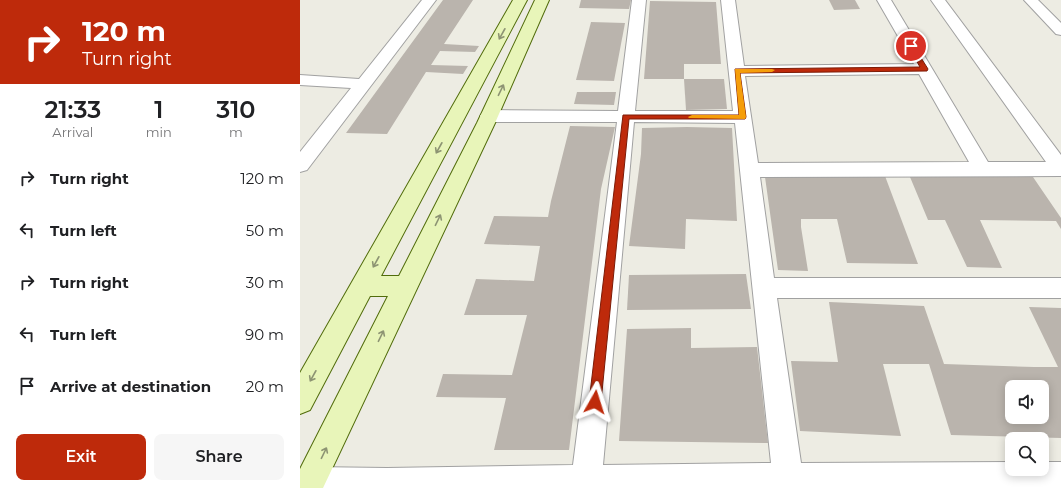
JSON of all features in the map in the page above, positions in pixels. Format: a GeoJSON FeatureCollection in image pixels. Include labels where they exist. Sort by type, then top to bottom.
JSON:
{"type":"FeatureCollection","features":[{"type":"Feature","properties":{"kind":"street"},"geometry":{"type":"LineString","coordinates":[[300,165],[429,0]]}},
{"type":"Feature","properties":{"kind":"street"},"geometry":{"type":"LineString","coordinates":[[300,400],[520,0]]}},
{"type":"Feature","properties":{"kind":"street"},"geometry":{"type":"LineString","coordinates":[[542,0],[519,54],[406,288],[308,485],[386,486],[788,478],[858,483],[1061,477]]}},
{"type":"Feature","properties":{"kind":"street"},"geometry":{"type":"LineString","coordinates":[[586,481],[639,0]]}},
{"type":"Feature","properties":{"kind":"street"},"geometry":{"type":"LineString","coordinates":[[728,0],[788,478]]}},
{"type":"Feature","properties":{"kind":"street"},"geometry":{"type":"LineString","coordinates":[[884,0],[983,170]]}},
{"type":"Feature","properties":{"kind":"street"},"geometry":{"type":"LineString","coordinates":[[938,0],[1061,169]]}},
{"type":"Feature","properties":{"kind":"street"},"geometry":{"type":"LineString","coordinates":[[1031,0],[1061,31]]}},
{"type":"Feature","properties":{"kind":"street"},"geometry":{"type":"LineString","coordinates":[[737,71],[924,69]]}},
{"type":"Feature","properties":{"kind":"street"},"geometry":{"type":"LineString","coordinates":[[300,80],[363,84]]}},
{"type":"Feature","properties":{"kind":"street"},"geometry":{"type":"LineString","coordinates":[[488,116],[743,117]]}},
{"type":"Feature","properties":{"kind":"street"},"geometry":{"type":"LineString","coordinates":[[750,170],[1061,169]]}},
{"type":"Feature","properties":{"kind":"street"},"geometry":{"type":"LineString","coordinates":[[363,285],[406,288]]}},
{"type":"Feature","properties":{"kind":"street"},"geometry":{"type":"LineString","coordinates":[[764,288],[1061,288]]}},
{"type":"Feature","properties":{"kind":"building"},"geometry":{"type":"Polygon","coordinates":[[[443,0],[473,0],[444,44],[479,46],[475,52],[440,51],[431,65],[468,66],[463,74],[426,72],[387,134],[346,133],[443,0]]]}},
{"type":"Feature","properties":{"kind":"building"},"geometry":{"type":"Polygon","coordinates":[[[581,0],[631,0],[629,9],[579,8],[581,0]]]}},
{"type":"Feature","properties":{"kind":"building"},"geometry":{"type":"Polygon","coordinates":[[[829,0],[855,0],[860,9],[834,10],[829,0]]]}},
{"type":"Feature","properties":{"kind":"building"},"geometry":{"type":"Polygon","coordinates":[[[650,1],[716,2],[721,64],[684,64],[684,79],[644,79],[650,1]]]}},
{"type":"Feature","properties":{"kind":"building"},"geometry":{"type":"Polygon","coordinates":[[[591,22],[625,23],[614,81],[576,80],[591,22]]]}},
{"type":"Feature","properties":{"kind":"building"},"geometry":{"type":"Polygon","coordinates":[[[684,79],[724,79],[727,109],[686,110],[684,79]]]}},
{"type":"Feature","properties":{"kind":"building"},"geometry":{"type":"Polygon","coordinates":[[[577,92],[616,92],[614,105],[574,104],[577,92]]]}},
{"type":"Feature","properties":{"kind":"building"},"geometry":{"type":"Polygon","coordinates":[[[570,126],[615,127],[601,189],[569,450],[494,450],[506,398],[436,397],[443,374],[512,375],[527,315],[464,315],[476,279],[534,281],[540,246],[484,244],[494,216],[548,217],[570,126]]]}},
{"type":"Feature","properties":{"kind":"building"},"geometry":{"type":"Polygon","coordinates":[[[642,128],[732,128],[737,221],[686,219],[685,249],[629,246],[641,154],[642,128]]]}},
{"type":"Feature","properties":{"kind":"building"},"geometry":{"type":"Polygon","coordinates":[[[885,176],[918,264],[847,263],[837,219],[801,219],[808,271],[778,270],[765,177],[885,176]]]}},
{"type":"Feature","properties":{"kind":"building"},"geometry":{"type":"Polygon","coordinates":[[[910,177],[1033,177],[1061,218],[1061,229],[1056,221],[980,220],[1002,268],[967,267],[945,220],[928,220],[910,177]]]}},
{"type":"Feature","properties":{"kind":"building"},"geometry":{"type":"Polygon","coordinates":[[[746,274],[751,309],[627,310],[629,275],[746,274]]]}},
{"type":"Feature","properties":{"kind":"building"},"geometry":{"type":"Polygon","coordinates":[[[829,302],[924,306],[944,364],[1058,367],[1029,307],[1061,308],[1061,438],[1049,438],[1049,432],[1005,432],[1005,436],[951,435],[929,364],[883,364],[901,436],[800,431],[791,361],[838,362],[829,302]]]}},
{"type":"Feature","properties":{"kind":"building"},"geometry":{"type":"Polygon","coordinates":[[[691,328],[691,348],[757,347],[768,443],[619,441],[627,329],[691,328]]]}},
{"type":"Feature","properties":{"kind":"slow traffic"},"geometry":{"type":"LineString","coordinates":[[692,117],[743,117],[737,71],[772,70]]}},
{"type":"Feature","properties":{"kind":"route"},"geometry":{"type":"LineString","coordinates":[[595,402],[626,117],[743,117],[737,71],[924,69],[911,46]]}}]}
